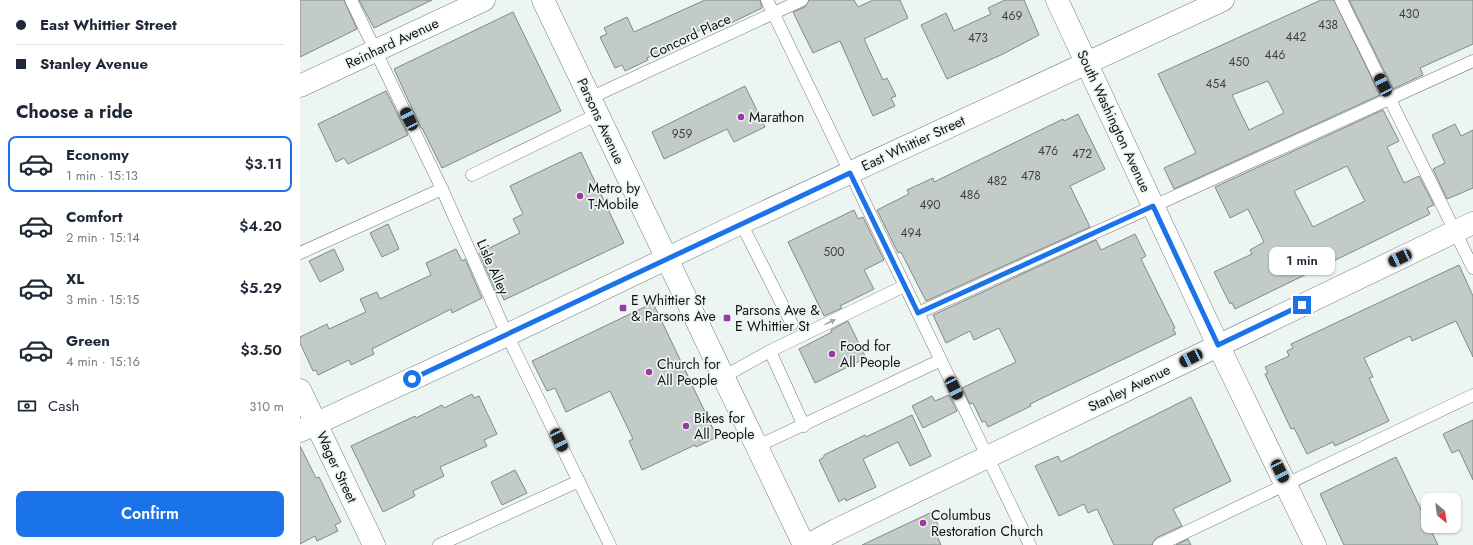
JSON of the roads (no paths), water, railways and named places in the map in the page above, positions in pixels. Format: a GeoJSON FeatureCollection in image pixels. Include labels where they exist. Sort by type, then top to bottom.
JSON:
{"type":"FeatureCollection","features":[{"type":"Feature","properties":{"kind":"street","name":"Reinhard Avenue"},"geometry":{"type":"LineString","coordinates":[[300,86],[484,0]]}},
{"type":"Feature","properties":{"kind":"street","name":"Parsons Avenue"},"geometry":{"type":"LineString","coordinates":[[543,0],[804,545]]}},
{"type":"Feature","properties":{"kind":"street","name":"South Washington Avenue"},"geometry":{"type":"LineString","coordinates":[[1057,0],[1218,345],[1316,545]]}},
{"type":"Feature","properties":{"kind":"street","name":"East Whittier Street"},"geometry":{"type":"LineString","coordinates":[[308,428],[507,335],[741,222],[1087,64],[1223,0]]}},
{"type":"Feature","properties":{"kind":"street","name":"Stanley Avenue"},"geometry":{"type":"LineString","coordinates":[[808,545],[836,530],[1464,227]]}},
{"type":"Feature","properties":{"kind":"street","name":"Wager Street"},"geometry":{"type":"LineString","coordinates":[[300,390],[308,428],[374,545]]}},
{"type":"Feature","properties":{"kind":"lane","name":"Lisle Alley"},"geometry":{"type":"LineString","coordinates":[[351,0],[442,189],[507,335],[610,545]]}},
{"type":"Feature","properties":{"kind":"lane"},"geometry":{"type":"LineString","coordinates":[[767,0],[1030,545]]}},
{"type":"Feature","properties":{"kind":"lane","name":"Concord Place"},"geometry":{"type":"LineString","coordinates":[[472,175],[594,106],[802,0]]}},
{"type":"Feature","properties":{"kind":"lane"},"geometry":{"type":"LineString","coordinates":[[1341,0],[1390,99],[1464,227],[1473,268]]}},
{"type":"Feature","properties":{"kind":"lane"},"geometry":{"type":"LineString","coordinates":[[918,313],[1473,60]]}},
{"type":"Feature","properties":{"kind":"lane"},"geometry":{"type":"LineString","coordinates":[[300,253],[442,189]]}},
{"type":"Feature","properties":{"kind":"lane"},"geometry":{"type":"LineString","coordinates":[[741,222],[792,324]]}},
{"type":"Feature","properties":{"kind":"lane"},"geometry":{"type":"LineString","coordinates":[[723,377],[770,351],[904,286]]}},
{"type":"Feature","properties":{"kind":"lane"},"geometry":{"type":"LineString","coordinates":[[770,351],[804,426]]}},
{"type":"Feature","properties":{"kind":"lane"},"geometry":{"type":"LineString","coordinates":[[756,447],[804,426],[940,360]]}},
{"type":"Feature","properties":{"kind":"lane"},"geometry":{"type":"LineString","coordinates":[[1159,545],[1473,395]]}},
{"type":"Feature","properties":{"kind":"lane"},"geometry":{"type":"LineString","coordinates":[[439,545],[579,481]]}},
{"type":"Feature","properties":{"kind":"place","name":"Marathon"},"geometry":{"type":"Point","coordinates":[741,117]}},
{"type":"Feature","properties":{"kind":"place","name":"Metro by T-Mobile"},"geometry":{"type":"Point","coordinates":[580,196]}},
{"type":"Feature","properties":{"kind":"place","name":"E Whittier St & Parsons Ave"},"geometry":{"type":"Point","coordinates":[623,308]}},
{"type":"Feature","properties":{"kind":"place","name":"Parsons Ave & E Whittier St"},"geometry":{"type":"Point","coordinates":[727,318]}},
{"type":"Feature","properties":{"kind":"place","name":"Food for All People"},"geometry":{"type":"Point","coordinates":[832,354]}},
{"type":"Feature","properties":{"kind":"place","name":"Church for All People"},"geometry":{"type":"Point","coordinates":[649,372]}},
{"type":"Feature","properties":{"kind":"place","name":"Bikes for All People"},"geometry":{"type":"Point","coordinates":[686,426]}},
{"type":"Feature","properties":{"kind":"place","name":"Columbus Restoration Church"},"geometry":{"type":"Point","coordinates":[923,523]}}]}
